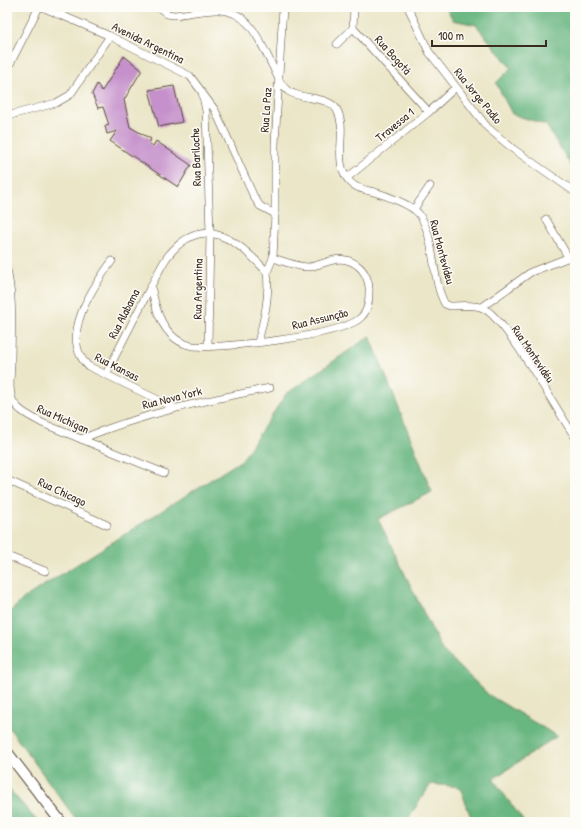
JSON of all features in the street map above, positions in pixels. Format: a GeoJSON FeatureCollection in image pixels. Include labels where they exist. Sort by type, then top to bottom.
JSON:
{"type":"FeatureCollection","features":[{"type":"Feature","properties":{"kind":"main road"},"geometry":{"type":"LineString","coordinates":[[7,752],[61,822]]}},
{"type":"Feature","properties":{"kind":"street","name":"Avenida Argentina"},"geometry":{"type":"LineString","coordinates":[[41,7],[110,36],[178,69],[190,76],[196,83]]}},
{"type":"Feature","properties":{"kind":"street"},"geometry":{"type":"LineString","coordinates":[[7,70],[41,7]]}},
{"type":"Feature","properties":{"kind":"street"},"geometry":{"type":"LineString","coordinates":[[57,14],[66,7]]}},
{"type":"Feature","properties":{"kind":"street"},"geometry":{"type":"LineString","coordinates":[[159,7],[167,14],[174,15],[219,10],[232,12],[243,17],[258,37],[279,79],[288,91],[332,104],[338,110],[340,121],[341,162],[348,177],[357,186],[414,209],[430,186]]}},
{"type":"Feature","properties":{"kind":"street","name":"Rua La Paz"},"geometry":{"type":"LineString","coordinates":[[275,214],[275,144],[283,7]]}},
{"type":"Feature","properties":{"kind":"street"},"geometry":{"type":"LineString","coordinates":[[337,44],[354,28],[354,7]]}},
{"type":"Feature","properties":{"kind":"street","name":"Rua Jorge Padlo"},"geometry":{"type":"LineString","coordinates":[[408,7],[429,52],[455,88],[487,127],[499,138],[575,192]]}},
{"type":"Feature","properties":{"kind":"street","name":"Rua Bogotá"},"geometry":{"type":"LineString","coordinates":[[354,28],[429,112]]}},
{"type":"Feature","properties":{"kind":"street"},"geometry":{"type":"LineString","coordinates":[[7,116],[56,103],[70,95],[110,36]]}},
{"type":"Feature","properties":{"kind":"street","name":"Rua Bariloche"},"geometry":{"type":"LineString","coordinates":[[196,83],[202,92],[206,111],[210,232]]}},
{"type":"Feature","properties":{"kind":"street","name":"Travessa 1"},"geometry":{"type":"LineString","coordinates":[[348,177],[429,112],[455,88]]}},
{"type":"Feature","properties":{"kind":"street"},"geometry":{"type":"LineString","coordinates":[[202,92],[215,110],[254,197],[260,206],[275,214],[273,258],[266,272],[268,291],[266,311],[258,342]]}},
{"type":"Feature","properties":{"kind":"street","name":"Rua Montevídeu"},"geometry":{"type":"LineString","coordinates":[[414,209],[419,215],[426,230],[445,304],[482,308]]}},
{"type":"Feature","properties":{"kind":"street"},"geometry":{"type":"LineString","coordinates":[[482,308],[531,272],[571,256],[546,219]]}},
{"type":"Feature","properties":{"kind":"street"},"geometry":{"type":"LineString","coordinates":[[210,232],[225,237],[241,247],[266,272]]}},
{"type":"Feature","properties":{"kind":"street","name":"Rua Alabama"},"geometry":{"type":"LineString","coordinates":[[106,374],[168,256],[190,238],[210,232]]}},
{"type":"Feature","properties":{"kind":"street","name":"Rua Argentina"},"geometry":{"type":"LineString","coordinates":[[208,346],[210,232]]}},
{"type":"Feature","properties":{"kind":"street","name":"Rua Assunção"},"geometry":{"type":"LineString","coordinates":[[151,286],[159,318],[176,339],[191,346],[258,342],[342,327],[360,318],[367,307],[370,286],[362,270],[352,262],[341,259],[328,260],[309,267],[273,258]]}},
{"type":"Feature","properties":{"kind":"street","name":"Rua Kansas"},"geometry":{"type":"LineString","coordinates":[[112,261],[89,295],[80,318],[76,336],[77,351],[81,359],[88,366],[176,408]]}},
{"type":"Feature","properties":{"kind":"street","name":"Rua Michigan"},"geometry":{"type":"LineString","coordinates":[[7,270],[11,314],[11,397],[25,413],[42,424],[164,473]]}},
{"type":"Feature","properties":{"kind":"street","name":"Rua Montevidéu"},"geometry":{"type":"LineString","coordinates":[[482,308],[489,312],[516,345],[575,437]]}},
{"type":"Feature","properties":{"kind":"street","name":"Rua Nova York"},"geometry":{"type":"LineString","coordinates":[[81,439],[144,416],[270,388]]}},
{"type":"Feature","properties":{"kind":"street","name":"Rua Chicago"},"geometry":{"type":"LineString","coordinates":[[7,480],[107,525]]}},
{"type":"Feature","properties":{"kind":"street"},"geometry":{"type":"LineString","coordinates":[[7,556],[45,571]]}},
{"type":"Feature","properties":{"kind":"green space"},"geometry":{"type":"Polygon","coordinates":[[[446,7],[575,7],[575,172],[546,125],[512,114],[496,83],[511,68],[476,25],[453,20],[446,7]]]}},
{"type":"Feature","properties":{"kind":"green space"},"geometry":{"type":"Polygon","coordinates":[[[370,336],[432,492],[378,519],[442,650],[489,695],[557,736],[493,779],[524,822],[475,822],[470,815],[460,787],[431,784],[407,820],[396,822],[78,822],[7,725],[7,615],[24,598],[242,460],[286,394],[370,336]]]}},
{"type":"Feature","properties":{"kind":"green space"},"geometry":{"type":"Polygon","coordinates":[[[7,787],[8,788],[38,822],[7,822],[7,787]]]}},
{"type":"Feature","properties":{"kind":"building"},"geometry":{"type":"Polygon","coordinates":[[[124,56],[142,70],[124,100],[130,127],[151,139],[149,143],[153,146],[156,141],[191,165],[178,187],[110,141],[117,131],[107,134],[105,126],[109,125],[103,107],[98,108],[92,94],[97,84],[102,91],[124,56]]]}},
{"type":"Feature","properties":{"kind":"building"},"geometry":{"type":"Polygon","coordinates":[[[174,86],[182,122],[159,127],[149,90],[174,86]]]}}]}
